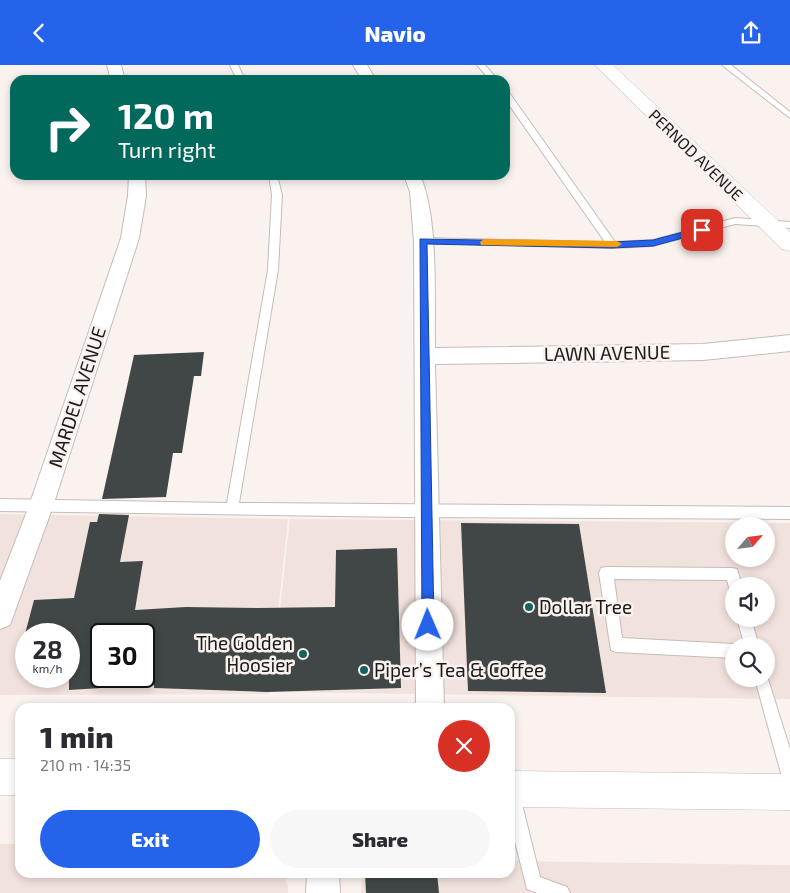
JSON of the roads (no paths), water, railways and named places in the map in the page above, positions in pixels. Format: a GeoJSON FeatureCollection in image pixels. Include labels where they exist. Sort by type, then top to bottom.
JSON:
{"type":"FeatureCollection","features":[{"type":"Feature","properties":{"kind":"street","name":"PERNOD AVENUE"},"geometry":{"type":"LineString","coordinates":[[603,65],[790,244]]}},
{"type":"Feature","properties":{"kind":"street","name":"MARDEL AVENUE"},"geometry":{"type":"LineString","coordinates":[[0,616],[41,506],[130,238],[137,196],[137,180]]}},
{"type":"Feature","properties":{"kind":"street"},"geometry":{"type":"LineString","coordinates":[[414,180],[419,192],[423,241],[430,703]]}},
{"type":"Feature","properties":{"kind":"street","name":"LAWN AVENUE"},"geometry":{"type":"LineString","coordinates":[[424,356],[703,352],[790,343]]}},
{"type":"Feature","properties":{"kind":"street"},"geometry":{"type":"LineString","coordinates":[[0,777],[15,777]]}},
{"type":"Feature","properties":{"kind":"street"},"geometry":{"type":"LineString","coordinates":[[515,789],[790,791]]}},
{"type":"Feature","properties":{"kind":"street"},"geometry":{"type":"LineString","coordinates":[[323,893],[324,878]]}},
{"type":"Feature","properties":{"kind":"lane"},"geometry":{"type":"LineString","coordinates":[[481,65],[490,75]]}},
{"type":"Feature","properties":{"kind":"lane"},"geometry":{"type":"LineString","coordinates":[[726,65],[790,116]]}},
{"type":"Feature","properties":{"kind":"lane"},"geometry":{"type":"LineString","coordinates":[[510,100],[612,245]]}},
{"type":"Feature","properties":{"kind":"lane"},"geometry":{"type":"LineString","coordinates":[[232,509],[273,270],[276,195],[274,180]]}},
{"type":"Feature","properties":{"kind":"lane"},"geometry":{"type":"LineString","coordinates":[[423,241],[612,245],[653,243],[735,221],[790,225]]}},
{"type":"Feature","properties":{"kind":"lane"},"geometry":{"type":"LineString","coordinates":[[0,505],[426,511],[790,513]]}},
{"type":"Feature","properties":{"kind":"lane"},"geometry":{"type":"LineString","coordinates":[[725,651],[616,645],[606,573],[732,574],[733,577]]}},
{"type":"Feature","properties":{"kind":"lane"},"geometry":{"type":"LineString","coordinates":[[764,687],[790,777]]}},
{"type":"Feature","properties":{"kind":"lane"},"geometry":{"type":"LineString","coordinates":[[515,809],[533,883],[561,893]]}},
{"type":"Feature","properties":{"kind":"place","name":"Dollar Tree"},"geometry":{"type":"Point","coordinates":[529,607]}},
{"type":"Feature","properties":{"kind":"place","name":"The Golden Hoosier"},"geometry":{"type":"Point","coordinates":[303,654]}},
{"type":"Feature","properties":{"kind":"place","name":"Piper’s Tea & Coffee"},"geometry":{"type":"Point","coordinates":[364,670]}}]}
